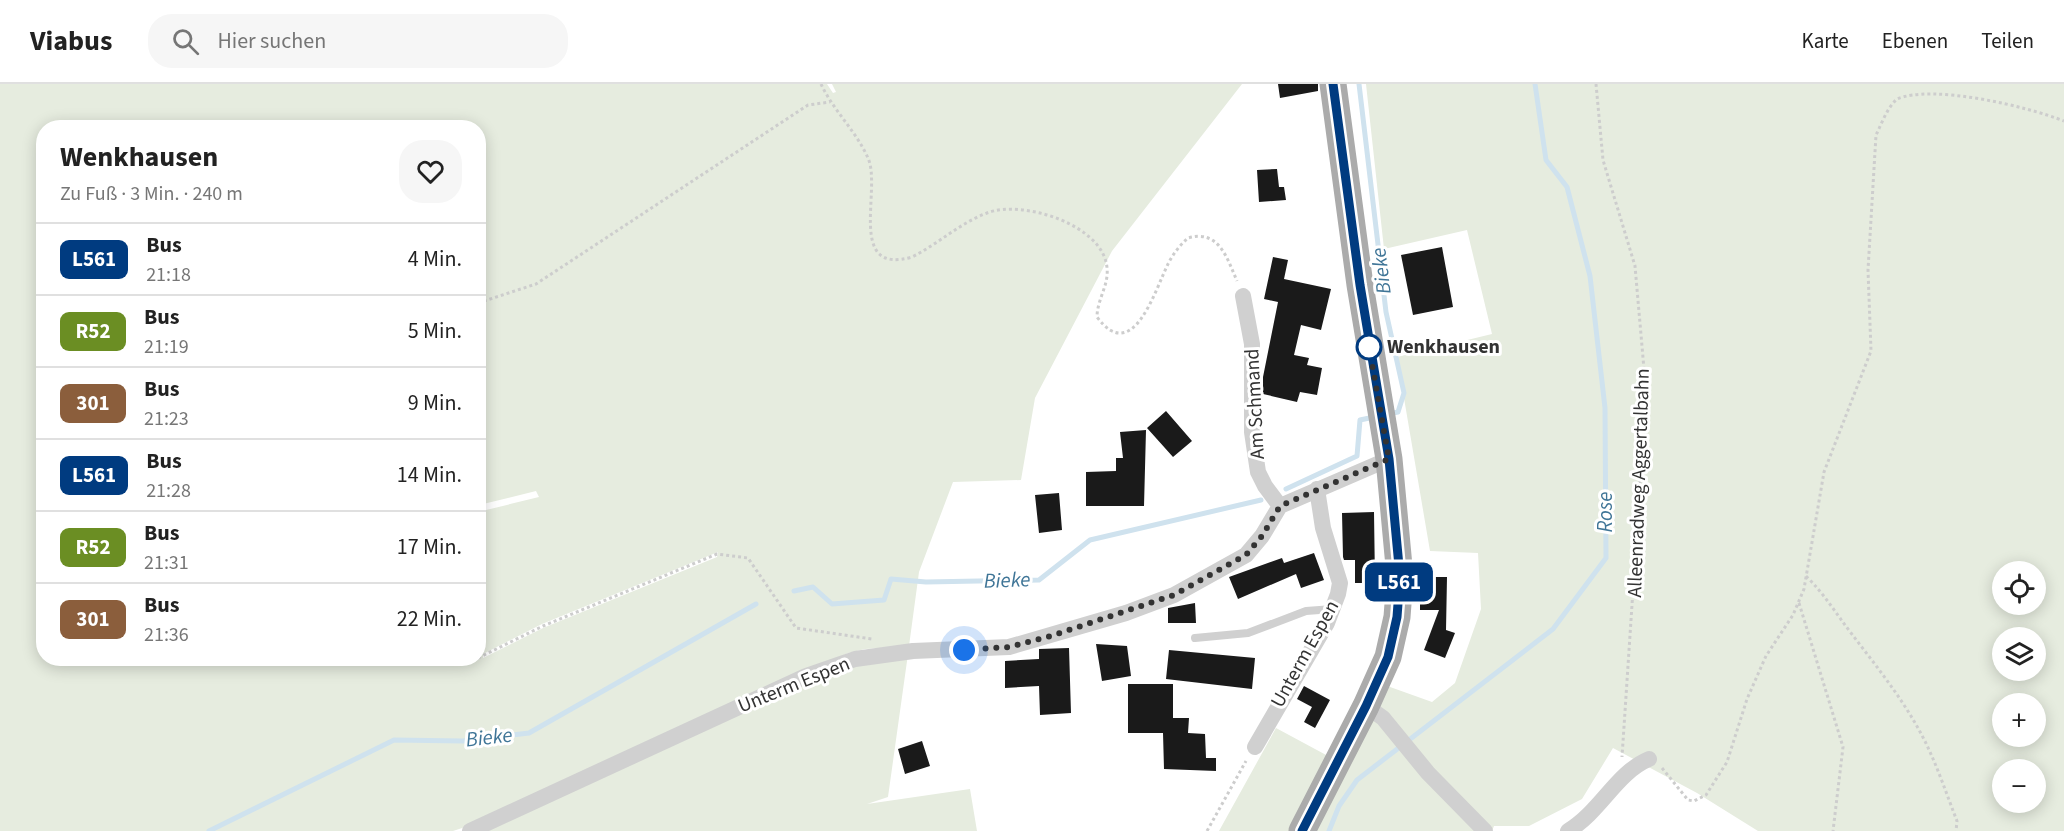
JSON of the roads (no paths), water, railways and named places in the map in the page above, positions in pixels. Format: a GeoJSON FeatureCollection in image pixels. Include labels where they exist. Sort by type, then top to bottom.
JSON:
{"type":"FeatureCollection","features":[{"type":"Feature","properties":{"kind":"main road"},"geometry":{"type":"LineString","coordinates":[[1302,831],[1366,706],[1388,657],[1397,617],[1398,537],[1387,446],[1333,87]]}},
{"type":"Feature","properties":{"kind":"street","name":"Am Schmand"},"geometry":{"type":"LineString","coordinates":[[1243,296],[1252,344],[1252,432],[1258,472],[1280,506]]}},
{"type":"Feature","properties":{"kind":"street"},"geometry":{"type":"LineString","coordinates":[[1280,506],[1317,489],[1387,446]]}},
{"type":"Feature","properties":{"kind":"street","name":"Unterm Espen"},"geometry":{"type":"LineString","coordinates":[[1255,747],[1333,609],[1340,583],[1323,528],[1317,489]]}},
{"type":"Feature","properties":{"kind":"street","name":"Unterm Espen"},"geometry":{"type":"LineString","coordinates":[[470,831],[806,676],[855,660],[913,651],[1009,647],[1126,613],[1174,595],[1246,555],[1262,536],[1280,506]]}},
{"type":"Feature","properties":{"kind":"street"},"geometry":{"type":"LineString","coordinates":[[1366,706],[1393,729],[1428,773],[1485,831]]}},
{"type":"Feature","properties":{"kind":"street"},"geometry":{"type":"LineString","coordinates":[[1568,831],[1601,804],[1619,780],[1635,765],[1649,759]]}},
{"type":"Feature","properties":{"kind":"lane"},"geometry":{"type":"LineString","coordinates":[[1195,638],[1248,633],[1306,611],[1333,609]]}},
{"type":"Feature","properties":{"kind":"waterway","name":"Bieke"},"geometry":{"type":"LineString","coordinates":[[1359,84],[1386,312],[1404,393],[1398,412],[1388,414]]}},
{"type":"Feature","properties":{"kind":"waterway","name":"Rose"},"geometry":{"type":"LineString","coordinates":[[1329,831],[1339,806],[1357,780],[1553,629],[1606,558],[1605,408],[1590,276],[1567,187],[1546,160],[1535,84]]}},
{"type":"Feature","properties":{"kind":"waterway","name":"Bieke"},"geometry":{"type":"LineString","coordinates":[[1286,489],[1357,456],[1360,420],[1374,417]]}},
{"type":"Feature","properties":{"kind":"waterway","name":"Bieke"},"geometry":{"type":"LineString","coordinates":[[794,591],[813,587],[832,604],[884,600],[891,579],[926,582],[1039,580],[1090,540],[1261,500]]}},
{"type":"Feature","properties":{"kind":"waterway","name":"Bieke"},"geometry":{"type":"LineString","coordinates":[[209,831],[394,740],[463,741],[529,733],[756,604]]}},
{"type":"Feature","properties":{"kind":"place","name":"Wenkhausen"},"geometry":{"type":"Point","coordinates":[1369,347]}}]}
